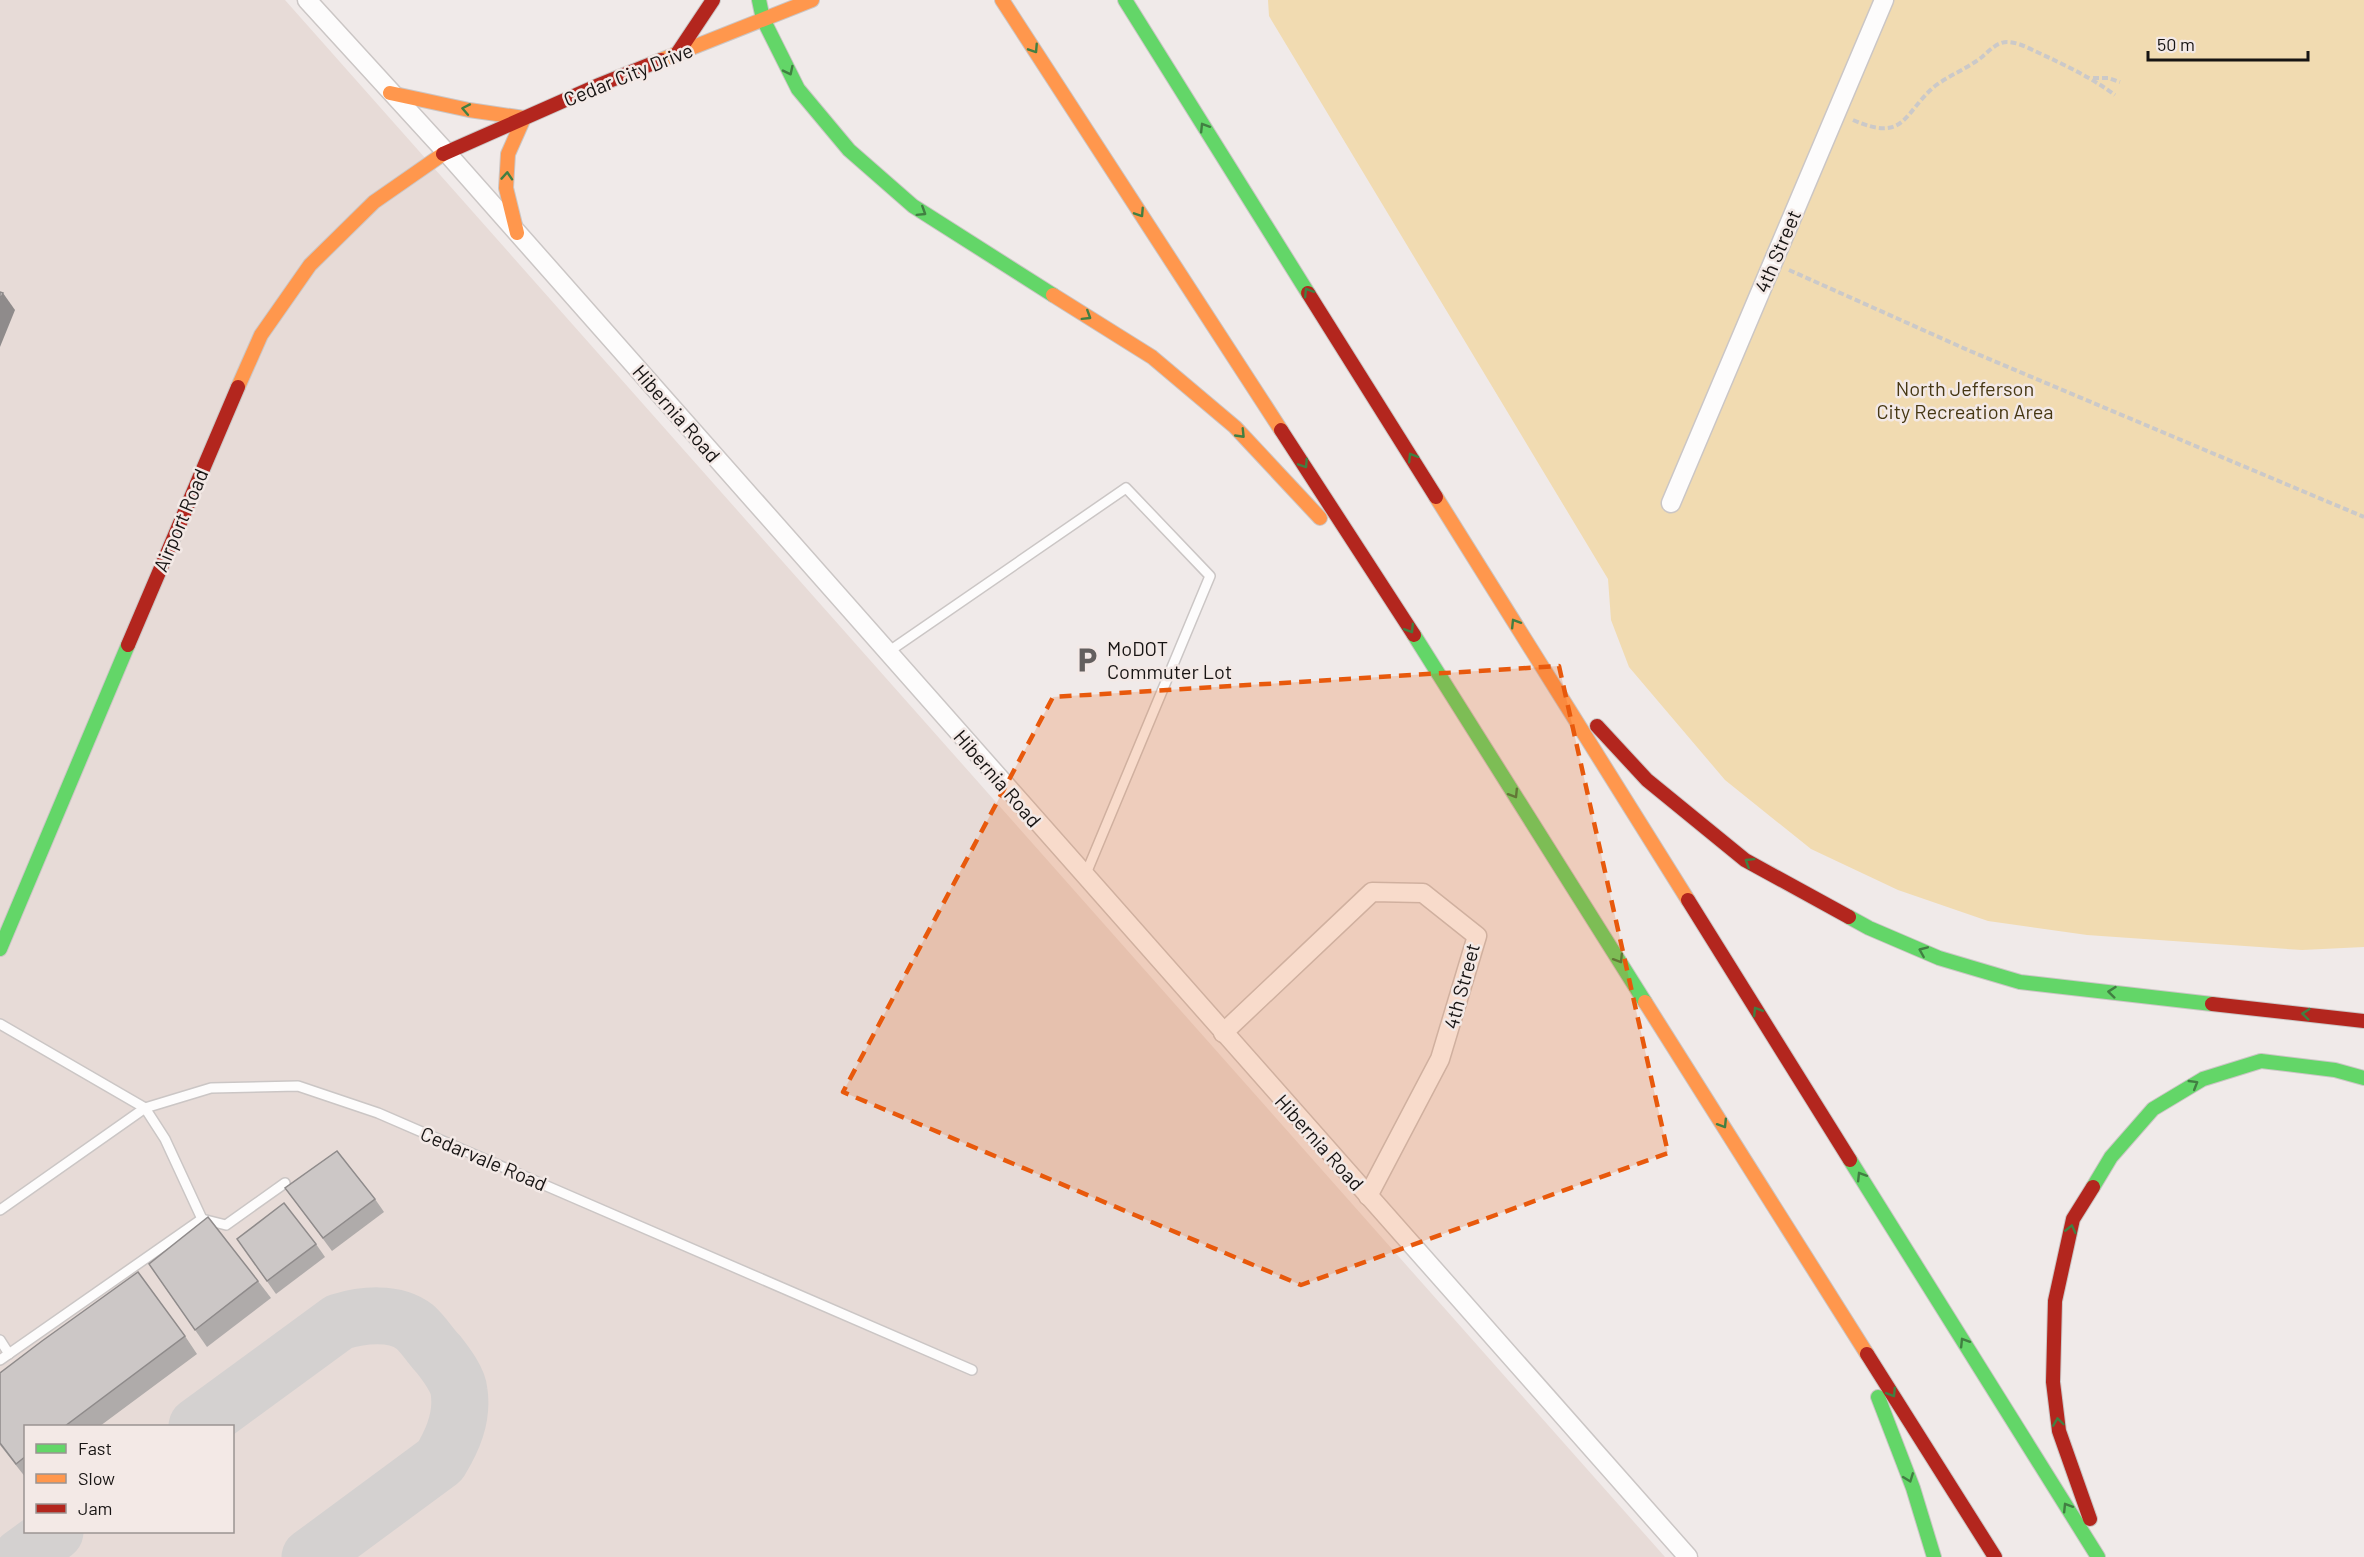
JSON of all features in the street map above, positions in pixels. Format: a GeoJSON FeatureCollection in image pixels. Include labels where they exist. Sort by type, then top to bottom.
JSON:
{"type":"FeatureCollection","features":[{"type":"Feature","properties":{"kind":"main road"},"geometry":{"type":"LineString","coordinates":[[677,54],[712,0]]}},
{"type":"Feature","properties":{"kind":"main road"},"geometry":{"type":"LineString","coordinates":[[759,0],[764,19],[798,89],[849,150],[913,206],[1152,357],[1235,427],[1379,580]]}},
{"type":"Feature","properties":{"kind":"main road","name":"Cedar City Drive"},"geometry":{"type":"LineString","coordinates":[[446,152],[677,54],[812,0]]}},
{"type":"Feature","properties":{"kind":"main road"},"geometry":{"type":"LineString","coordinates":[[1002,0],[1379,580],[1995,1557]]}},
{"type":"Feature","properties":{"kind":"main road"},"geometry":{"type":"LineString","coordinates":[[1125,0],[2098,1557]]}},
{"type":"Feature","properties":{"kind":"main road"},"geometry":{"type":"LineString","coordinates":[[390,93],[469,110],[524,118],[508,154],[506,188],[517,233]]}},
{"type":"Feature","properties":{"kind":"main road","name":"Airport Road"},"geometry":{"type":"LineString","coordinates":[[0,949],[5,926],[261,335],[310,265],[374,202],[446,152]]}},
{"type":"Feature","properties":{"kind":"main road"},"geometry":{"type":"LineString","coordinates":[[1546,672],[1647,780],[1745,860],[1869,928],[1939,958],[2020,982],[2364,1020]]}},
{"type":"Feature","properties":{"kind":"main road"},"geometry":{"type":"LineString","coordinates":[[2103,1557],[2059,1431],[2053,1382],[2055,1301],[2073,1219],[2111,1157],[2153,1109],[2203,1079],[2261,1061],[2335,1070],[2364,1078]]}},
{"type":"Feature","properties":{"kind":"main road"},"geometry":{"type":"LineString","coordinates":[[1850,1325],[1913,1488],[1934,1557]]}},
{"type":"Feature","properties":{"kind":"street","name":"Hibernia Road"},"geometry":{"type":"LineString","coordinates":[[307,0],[446,152],[1688,1557]]}},
{"type":"Feature","properties":{"kind":"street","name":"4th Street"},"geometry":{"type":"LineString","coordinates":[[1671,503],[1884,0]]}},
{"type":"Feature","properties":{"kind":"street","name":"4th Street"},"geometry":{"type":"LineString","coordinates":[[1223,1033],[1372,892],[1423,893],[1477,936],[1440,1059],[1368,1196]]}},
{"type":"Feature","properties":{"kind":"lane"},"geometry":{"type":"LineString","coordinates":[[888,652],[1126,488],[1210,576],[1084,876]]}},
{"type":"Feature","properties":{"kind":"lane"},"geometry":{"type":"LineString","coordinates":[[0,1024],[145,1108],[165,1139],[202,1219]]}},
{"type":"Feature","properties":{"kind":"lane","name":"Cedarvale Road"},"geometry":{"type":"LineString","coordinates":[[0,1210],[145,1108],[211,1088],[298,1086],[389,1118],[972,1370]]}},
{"type":"Feature","properties":{"kind":"lane"},"geometry":{"type":"LineString","coordinates":[[0,1360],[202,1219],[226,1225],[285,1183]]}},
{"type":"Feature","properties":{"kind":"lane"},"geometry":{"type":"LineString","coordinates":[[0,1340],[9,1354]]}},
{"type":"Feature","properties":{"kind":"path"},"geometry":{"type":"LineString","coordinates":[[1836,113],[1869,127],[1880,129],[1893,127],[1905,121],[1934,87],[1980,58],[1997,44],[2007,41],[2019,44],[2092,78],[2115,95]]}},
{"type":"Feature","properties":{"kind":"path"},"geometry":{"type":"LineString","coordinates":[[2092,78],[2108,78],[2120,82]]}},
{"type":"Feature","properties":{"kind":"path"},"geometry":{"type":"LineString","coordinates":[[1772,263],[1970,351],[2364,517]]}},
{"type":"Feature","properties":{"kind":"highlighted area"},"geometry":{"type":"Polygon","coordinates":[[[1559,666],[1668,1153],[1301,1285],[843,1092],[1053,697],[1559,666]]]}},
{"type":"Feature","properties":{"kind":"shaded area"},"geometry":{"type":"Polygon","coordinates":[[[0,0],[285,0],[1665,1557],[0,1557],[0,0]]]}},
{"type":"Feature","properties":{"kind":"green space","name":"North Jefferson City Recreation Area"},"geometry":{"type":"Polygon","coordinates":[[[1268,0],[2364,0],[2364,947],[2302,950],[2087,935],[1988,921],[1898,890],[1811,849],[1725,780],[1629,667],[1611,620],[1608,579],[1269,16],[1268,0]]]}},
{"type":"Feature","properties":{"kind":"building"},"geometry":{"type":"Polygon","coordinates":[[[337,1151],[375,1199],[323,1238],[285,1188],[337,1151]]]}},
{"type":"Feature","properties":{"kind":"building"},"geometry":{"type":"Polygon","coordinates":[[[284,1203],[316,1244],[267,1281],[237,1239],[284,1203]]]}},
{"type":"Feature","properties":{"kind":"building"},"geometry":{"type":"Polygon","coordinates":[[[208,1217],[258,1281],[195,1330],[149,1264],[208,1217]]]}},
{"type":"Feature","properties":{"kind":"building"},"geometry":{"type":"Polygon","coordinates":[[[138,1272],[185,1336],[66,1425],[24,1425],[24,1458],[16,1464],[0,1443],[0,1373],[138,1272]]]}},
{"type":"Feature","properties":{"kind":"taxiway"},"geometry":{"type":"LineString","coordinates":[[198,1425],[339,1322],[368,1316],[398,1318],[415,1327],[439,1355],[454,1377],[460,1401],[456,1428],[440,1461],[310,1557]]}},
{"type":"Feature","properties":{"kind":"taxiway"},"geometry":{"type":"LineString","coordinates":[[21,1557],[54,1533]]}},
{"type":"Feature","properties":{"kind":"traffic: fast"},"geometry":{"type":"LineString","coordinates":[[759,0],[763,19],[798,89],[849,150],[913,206],[1053,295]]}},
{"type":"Feature","properties":{"kind":"traffic: fast"},"geometry":{"type":"LineString","coordinates":[[1125,0],[1308,293]]}},
{"type":"Feature","properties":{"kind":"traffic: fast"},"geometry":{"type":"LineString","coordinates":[[1414,635],[1645,1002]]}},
{"type":"Feature","properties":{"kind":"traffic: fast"},"geometry":{"type":"LineString","coordinates":[[0,949],[128,645]]}},
{"type":"Feature","properties":{"kind":"traffic: fast"},"geometry":{"type":"LineString","coordinates":[[1849,917],[1939,958],[2020,982],[2212,1004]]}},
{"type":"Feature","properties":{"kind":"traffic: fast"},"geometry":{"type":"LineString","coordinates":[[2093,1187],[2111,1157],[2153,1109],[2203,1079],[2261,1061],[2335,1070],[2364,1078]]}},
{"type":"Feature","properties":{"kind":"traffic: fast"},"geometry":{"type":"LineString","coordinates":[[1850,1160],[2098,1557]]}},
{"type":"Feature","properties":{"kind":"traffic: fast"},"geometry":{"type":"LineString","coordinates":[[1878,1397],[1913,1488],[1934,1557]]}},
{"type":"Feature","properties":{"kind":"traffic: slow"},"geometry":{"type":"LineString","coordinates":[[661,60],[812,0]]}},
{"type":"Feature","properties":{"kind":"traffic: slow"},"geometry":{"type":"LineString","coordinates":[[1002,0],[1281,430]]}},
{"type":"Feature","properties":{"kind":"traffic: slow"},"geometry":{"type":"LineString","coordinates":[[390,93],[469,110],[524,118],[508,154],[506,188],[517,233]]}},
{"type":"Feature","properties":{"kind":"traffic: slow"},"geometry":{"type":"LineString","coordinates":[[238,387],[261,335],[310,265],[374,202],[443,154]]}},
{"type":"Feature","properties":{"kind":"traffic: slow"},"geometry":{"type":"LineString","coordinates":[[1053,295],[1152,357],[1235,427],[1320,518]]}},
{"type":"Feature","properties":{"kind":"traffic: slow"},"geometry":{"type":"LineString","coordinates":[[1436,497],[1688,900]]}},
{"type":"Feature","properties":{"kind":"traffic: slow"},"geometry":{"type":"LineString","coordinates":[[1645,1002],[1867,1354]]}},
{"type":"Feature","properties":{"kind":"traffic: jam"},"geometry":{"type":"LineString","coordinates":[[677,54],[713,0]]}},
{"type":"Feature","properties":{"kind":"traffic: jam"},"geometry":{"type":"LineString","coordinates":[[443,154],[661,60]]}},
{"type":"Feature","properties":{"kind":"traffic: jam"},"geometry":{"type":"LineString","coordinates":[[1308,293],[1436,497]]}},
{"type":"Feature","properties":{"kind":"traffic: jam"},"geometry":{"type":"LineString","coordinates":[[128,645],[238,387]]}},
{"type":"Feature","properties":{"kind":"traffic: jam"},"geometry":{"type":"LineString","coordinates":[[1281,430],[1414,635]]}},
{"type":"Feature","properties":{"kind":"traffic: jam"},"geometry":{"type":"LineString","coordinates":[[1597,726],[1647,780],[1745,860],[1849,917]]}},
{"type":"Feature","properties":{"kind":"traffic: jam"},"geometry":{"type":"LineString","coordinates":[[1688,900],[1850,1160]]}},
{"type":"Feature","properties":{"kind":"traffic: jam"},"geometry":{"type":"LineString","coordinates":[[2212,1004],[2364,1021]]}},
{"type":"Feature","properties":{"kind":"traffic: jam"},"geometry":{"type":"LineString","coordinates":[[2090,1519],[2059,1431],[2053,1382],[2055,1301],[2073,1219],[2093,1187]]}},
{"type":"Feature","properties":{"kind":"traffic: jam"},"geometry":{"type":"LineString","coordinates":[[1867,1354],[1995,1557]]}},
{"type":"Feature","properties":{"kind":"place","name":"MoDOT Commuter Lot"},"geometry":{"type":"Point","coordinates":[1087,660]}}]}
